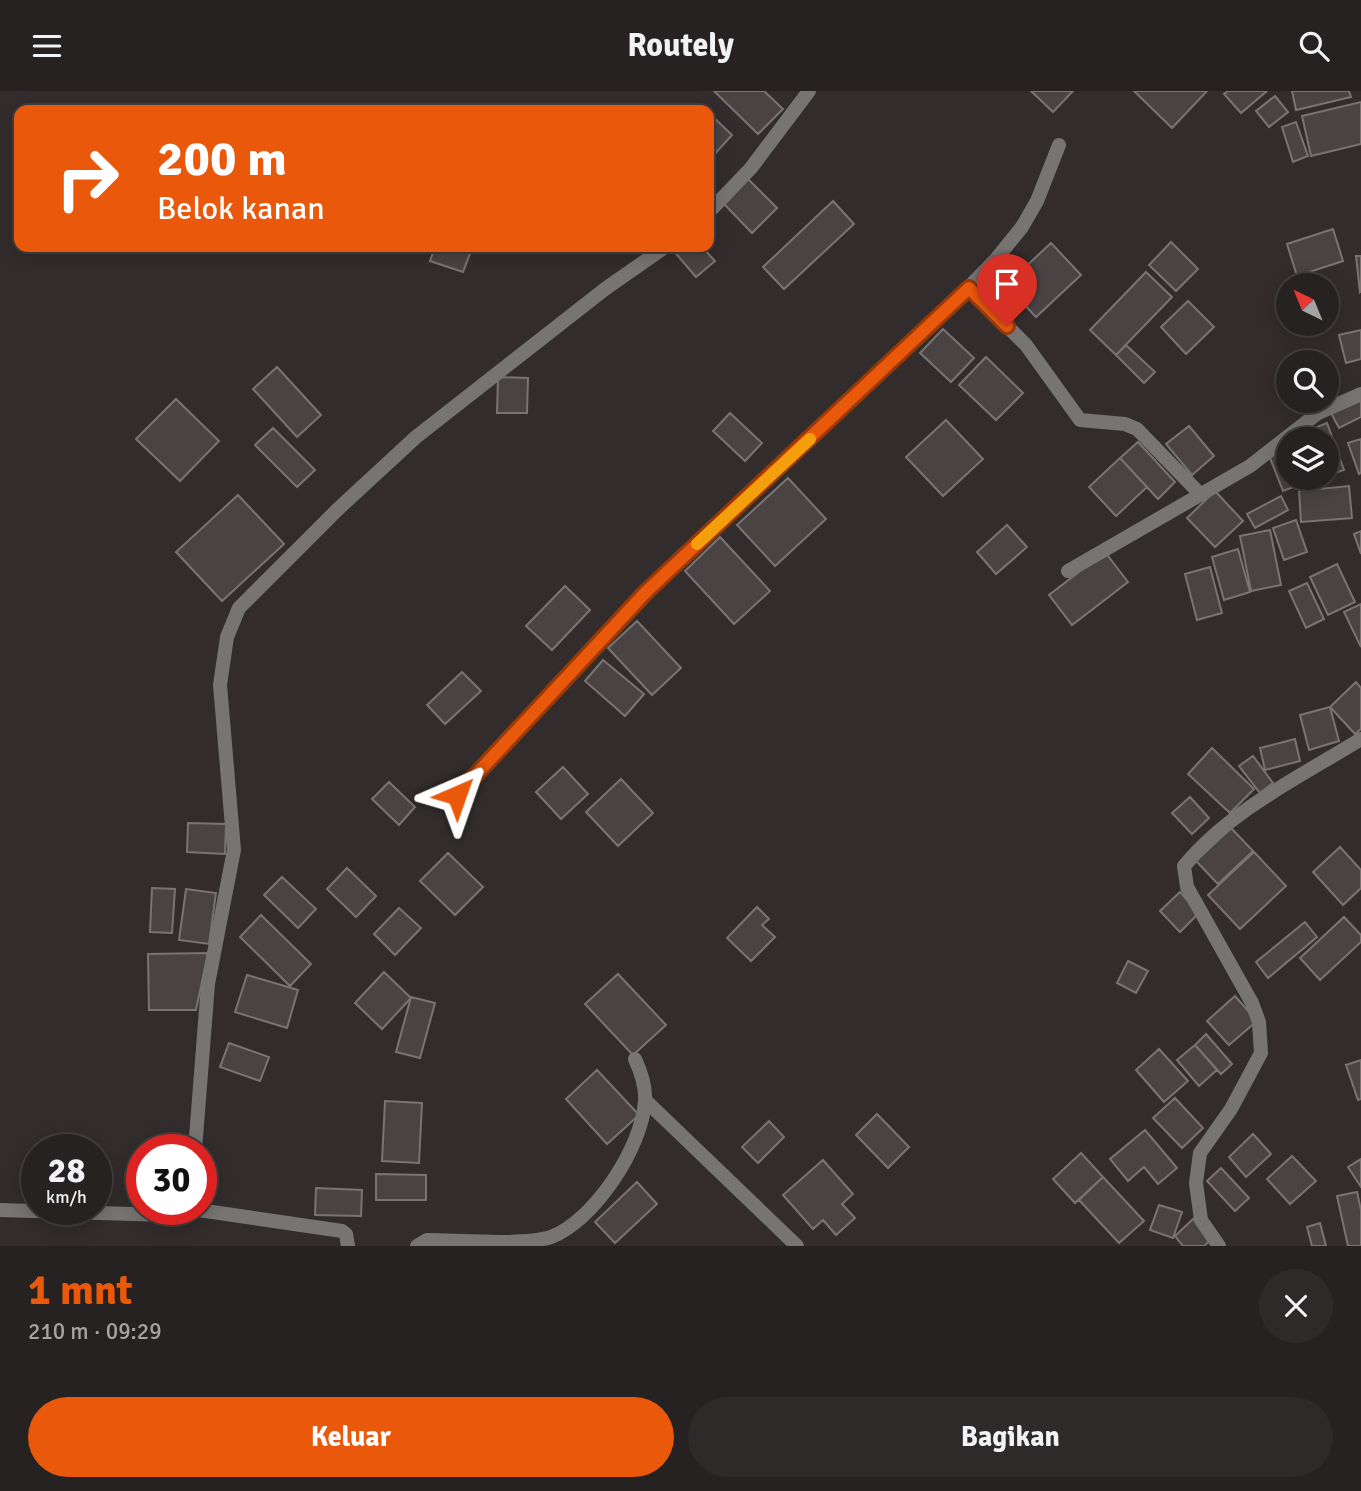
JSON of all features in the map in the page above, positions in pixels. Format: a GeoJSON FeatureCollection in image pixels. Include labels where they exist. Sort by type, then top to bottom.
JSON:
{"type":"FeatureCollection","features":[{"type":"Feature","properties":{"kind":"street"},"geometry":{"type":"LineString","coordinates":[[714,207],[751,168],[808,91]]}},
{"type":"Feature","properties":{"kind":"street"},"geometry":{"type":"LineString","coordinates":[[457,795],[646,592],[969,288],[1022,227],[1037,201],[1059,145]]}},
{"type":"Feature","properties":{"kind":"street"},"geometry":{"type":"LineString","coordinates":[[196,1134],[208,984],[234,849],[220,685],[228,637],[239,608],[337,510],[416,437],[605,289],[658,252]]}},
{"type":"Feature","properties":{"kind":"street"},"geometry":{"type":"LineString","coordinates":[[969,288],[1026,345],[1080,419],[1125,423],[1137,429],[1201,495]]}},
{"type":"Feature","properties":{"kind":"street"},"geometry":{"type":"LineString","coordinates":[[1068,571],[1250,466],[1318,413],[1361,394]]}},
{"type":"Feature","properties":{"kind":"street"},"geometry":{"type":"LineString","coordinates":[[1219,1246],[1201,1220],[1196,1183],[1200,1153],[1231,1109],[1261,1053],[1259,1021],[1252,1003],[1187,887],[1184,866],[1196,851],[1247,808],[1361,739]]}},
{"type":"Feature","properties":{"kind":"street"},"geometry":{"type":"LineString","coordinates":[[417,1246],[427,1240],[533,1242],[556,1234],[591,1207],[616,1179],[642,1118],[645,1100],[642,1073],[635,1059]]}},
{"type":"Feature","properties":{"kind":"street"},"geometry":{"type":"LineString","coordinates":[[645,1100],[797,1246]]}},
{"type":"Feature","properties":{"kind":"street"},"geometry":{"type":"LineString","coordinates":[[0,1210],[126,1214]]}},
{"type":"Feature","properties":{"kind":"street"},"geometry":{"type":"LineString","coordinates":[[217,1213],[342,1231],[346,1234],[348,1246]]}},
{"type":"Feature","properties":{"kind":"street"},"geometry":{"type":"LineString","coordinates":[[556,1234],[568,1246]]}},
{"type":"Feature","properties":{"kind":"building"},"geometry":{"type":"Polygon","coordinates":[[[714,91],[764,91],[783,109],[758,134],[714,91]]]}},
{"type":"Feature","properties":{"kind":"building"},"geometry":{"type":"Polygon","coordinates":[[[1031,91],[1073,91],[1053,112],[1031,91]]]}},
{"type":"Feature","properties":{"kind":"building"},"geometry":{"type":"Polygon","coordinates":[[[1134,91],[1207,91],[1172,128],[1134,91]]]}},
{"type":"Feature","properties":{"kind":"building"},"geometry":{"type":"Polygon","coordinates":[[[1228,91],[1267,91],[1241,113],[1224,94],[1228,91]]]}},
{"type":"Feature","properties":{"kind":"building"},"geometry":{"type":"Polygon","coordinates":[[[1292,91],[1349,91],[1351,97],[1296,110],[1292,91]]]}},
{"type":"Feature","properties":{"kind":"building"},"geometry":{"type":"Polygon","coordinates":[[[1275,96],[1288,112],[1269,127],[1256,111],[1275,96]]]}},
{"type":"Feature","properties":{"kind":"building"},"geometry":{"type":"Polygon","coordinates":[[[1361,102],[1361,144],[1311,156],[1302,116],[1361,102]]]}},
{"type":"Feature","properties":{"kind":"building"},"geometry":{"type":"Polygon","coordinates":[[[714,118],[732,135],[714,155],[714,118]]]}},
{"type":"Feature","properties":{"kind":"building"},"geometry":{"type":"Polygon","coordinates":[[[1296,122],[1308,156],[1293,162],[1282,127],[1296,122]]]}},
{"type":"Feature","properties":{"kind":"building"},"geometry":{"type":"Polygon","coordinates":[[[748,179],[777,208],[752,233],[724,204],[748,179]]]}},
{"type":"Feature","properties":{"kind":"building"},"geometry":{"type":"Polygon","coordinates":[[[833,201],[854,224],[784,289],[763,267],[833,201]]]}},
{"type":"Feature","properties":{"kind":"building"},"geometry":{"type":"Polygon","coordinates":[[[1333,229],[1343,261],[1306,273],[1296,273],[1287,244],[1333,229]]]}},
{"type":"Feature","properties":{"kind":"building"},"geometry":{"type":"Polygon","coordinates":[[[1171,242],[1198,269],[1176,291],[1149,265],[1171,242]]]}},
{"type":"Feature","properties":{"kind":"building"},"geometry":{"type":"Polygon","coordinates":[[[1051,243],[1081,275],[1036,317],[1006,285],[1051,243]]]}},
{"type":"Feature","properties":{"kind":"building"},"geometry":{"type":"Polygon","coordinates":[[[433,252],[471,252],[463,272],[430,261],[433,252]]]}},
{"type":"Feature","properties":{"kind":"building"},"geometry":{"type":"Polygon","coordinates":[[[675,252],[707,252],[715,261],[696,277],[675,252]]]}},
{"type":"Feature","properties":{"kind":"building"},"geometry":{"type":"Polygon","coordinates":[[[1356,256],[1361,256],[1360,292],[1356,256]]]}},
{"type":"Feature","properties":{"kind":"building"},"geometry":{"type":"Polygon","coordinates":[[[1146,272],[1172,297],[1116,355],[1090,330],[1146,272]]]}},
{"type":"Feature","properties":{"kind":"building"},"geometry":{"type":"Polygon","coordinates":[[[1188,301],[1214,327],[1186,354],[1161,327],[1188,301]]]}},
{"type":"Feature","properties":{"kind":"building"},"geometry":{"type":"Polygon","coordinates":[[[943,329],[974,358],[951,382],[920,353],[943,329]]]}},
{"type":"Feature","properties":{"kind":"building"},"geometry":{"type":"Polygon","coordinates":[[[1361,330],[1361,359],[1346,363],[1339,335],[1361,330]]]}},
{"type":"Feature","properties":{"kind":"building"},"geometry":{"type":"Polygon","coordinates":[[[1126,345],[1155,372],[1144,383],[1116,355],[1126,345]]]}},
{"type":"Feature","properties":{"kind":"building"},"geometry":{"type":"Polygon","coordinates":[[[986,357],[1023,393],[996,420],[959,385],[986,357]]]}},
{"type":"Feature","properties":{"kind":"building"},"geometry":{"type":"Polygon","coordinates":[[[277,367],[321,415],[297,437],[253,389],[277,367]]]}},
{"type":"Feature","properties":{"kind":"building"},"geometry":{"type":"Polygon","coordinates":[[[498,377],[528,378],[527,413],[497,413],[498,377]]]}},
{"type":"Feature","properties":{"kind":"building"},"geometry":{"type":"Polygon","coordinates":[[[1361,398],[1361,417],[1339,428],[1331,413],[1339,413],[1339,409],[1361,398]]]}},
{"type":"Feature","properties":{"kind":"building"},"geometry":{"type":"Polygon","coordinates":[[[176,399],[219,441],[180,481],[136,439],[176,399]]]}},
{"type":"Feature","properties":{"kind":"building"},"geometry":{"type":"Polygon","coordinates":[[[730,413],[762,443],[745,461],[713,431],[730,413]]]}},
{"type":"Feature","properties":{"kind":"building"},"geometry":{"type":"Polygon","coordinates":[[[946,420],[983,459],[943,496],[906,457],[946,420]]]}},
{"type":"Feature","properties":{"kind":"building"},"geometry":{"type":"Polygon","coordinates":[[[1189,426],[1214,456],[1192,475],[1166,444],[1189,426]]]}},
{"type":"Feature","properties":{"kind":"building"},"geometry":{"type":"Polygon","coordinates":[[[273,428],[315,470],[297,487],[255,445],[273,428]]]}},
{"type":"Feature","properties":{"kind":"building"},"geometry":{"type":"Polygon","coordinates":[[[1361,439],[1361,473],[1359,474],[1348,443],[1361,439]]]}},
{"type":"Feature","properties":{"kind":"building"},"geometry":{"type":"Polygon","coordinates":[[[1138,442],[1175,482],[1158,499],[1120,458],[1138,442]]]}},
{"type":"Feature","properties":{"kind":"building"},"geometry":{"type":"Polygon","coordinates":[[[1276,450],[1276,473],[1268,453],[1276,450]]]}},
{"type":"Feature","properties":{"kind":"building"},"geometry":{"type":"Polygon","coordinates":[[[1339,456],[1344,470],[1339,472],[1339,456]]]}},
{"type":"Feature","properties":{"kind":"building"},"geometry":{"type":"Polygon","coordinates":[[[1120,458],[1147,487],[1116,516],[1089,487],[1120,458]]]}},
{"type":"Feature","properties":{"kind":"building"},"geometry":{"type":"Polygon","coordinates":[[[788,478],[826,519],[775,566],[737,525],[788,478]]]}},
{"type":"Feature","properties":{"kind":"building"},"geometry":{"type":"Polygon","coordinates":[[[1349,486],[1352,518],[1301,522],[1299,491],[1339,490],[1339,487],[1349,486]]]}},
{"type":"Feature","properties":{"kind":"building"},"geometry":{"type":"Polygon","coordinates":[[[1215,491],[1243,521],[1215,547],[1187,518],[1215,491]]]}},
{"type":"Feature","properties":{"kind":"building"},"geometry":{"type":"Polygon","coordinates":[[[238,495],[284,544],[222,601],[176,552],[238,495]]]}},
{"type":"Feature","properties":{"kind":"building"},"geometry":{"type":"Polygon","coordinates":[[[1281,496],[1288,510],[1255,528],[1247,514],[1281,496]]]}},
{"type":"Feature","properties":{"kind":"building"},"geometry":{"type":"Polygon","coordinates":[[[1296,520],[1307,552],[1284,560],[1273,528],[1296,520]]]}},
{"type":"Feature","properties":{"kind":"building"},"geometry":{"type":"Polygon","coordinates":[[[1007,525],[1027,547],[996,574],[977,552],[1007,525]]]}},
{"type":"Feature","properties":{"kind":"building"},"geometry":{"type":"Polygon","coordinates":[[[1270,530],[1281,585],[1251,591],[1240,536],[1270,530]]]}},
{"type":"Feature","properties":{"kind":"building"},"geometry":{"type":"Polygon","coordinates":[[[1361,531],[1361,554],[1354,534],[1361,531]]]}},
{"type":"Feature","properties":{"kind":"building"},"geometry":{"type":"Polygon","coordinates":[[[720,537],[770,591],[734,624],[685,571],[720,537]]]}},
{"type":"Feature","properties":{"kind":"building"},"geometry":{"type":"Polygon","coordinates":[[[1238,549],[1250,592],[1224,600],[1212,557],[1238,549]]]}},
{"type":"Feature","properties":{"kind":"building"},"geometry":{"type":"Polygon","coordinates":[[[1105,552],[1128,582],[1072,625],[1049,595],[1105,552]]]}},
{"type":"Feature","properties":{"kind":"building"},"geometry":{"type":"Polygon","coordinates":[[[1337,564],[1355,602],[1328,615],[1310,577],[1337,564]]]}},
{"type":"Feature","properties":{"kind":"building"},"geometry":{"type":"Polygon","coordinates":[[[1210,567],[1222,613],[1197,620],[1185,574],[1210,567]]]}},
{"type":"Feature","properties":{"kind":"building"},"geometry":{"type":"Polygon","coordinates":[[[1307,583],[1324,619],[1306,628],[1289,591],[1307,583]]]}},
{"type":"Feature","properties":{"kind":"building"},"geometry":{"type":"Polygon","coordinates":[[[565,586],[590,610],[552,650],[526,626],[565,586]]]}},
{"type":"Feature","properties":{"kind":"building"},"geometry":{"type":"Polygon","coordinates":[[[1361,604],[1361,647],[1344,612],[1361,604]]]}},
{"type":"Feature","properties":{"kind":"building"},"geometry":{"type":"Polygon","coordinates":[[[637,621],[681,668],[652,695],[608,648],[637,621]]]}},
{"type":"Feature","properties":{"kind":"building"},"geometry":{"type":"Polygon","coordinates":[[[603,660],[644,694],[625,716],[585,681],[603,660]]]}},
{"type":"Feature","properties":{"kind":"building"},"geometry":{"type":"Polygon","coordinates":[[[462,672],[481,691],[445,724],[427,705],[462,672]]]}},
{"type":"Feature","properties":{"kind":"building"},"geometry":{"type":"Polygon","coordinates":[[[1356,682],[1361,688],[1361,729],[1355,734],[1330,707],[1356,682]]]}},
{"type":"Feature","properties":{"kind":"building"},"geometry":{"type":"Polygon","coordinates":[[[1330,707],[1339,741],[1309,750],[1300,715],[1330,707]]]}},
{"type":"Feature","properties":{"kind":"building"},"geometry":{"type":"Polygon","coordinates":[[[1295,739],[1300,761],[1265,770],[1260,748],[1295,739]]]}},
{"type":"Feature","properties":{"kind":"building"},"geometry":{"type":"Polygon","coordinates":[[[1212,748],[1254,789],[1230,813],[1188,774],[1212,748]]]}},
{"type":"Feature","properties":{"kind":"building"},"geometry":{"type":"Polygon","coordinates":[[[1253,756],[1273,783],[1260,793],[1239,766],[1253,756]]]}},
{"type":"Feature","properties":{"kind":"building"},"geometry":{"type":"Polygon","coordinates":[[[563,767],[588,794],[561,819],[536,792],[563,767]]]}},
{"type":"Feature","properties":{"kind":"building"},"geometry":{"type":"Polygon","coordinates":[[[621,779],[653,813],[618,846],[586,812],[621,779]]]}},
{"type":"Feature","properties":{"kind":"building"},"geometry":{"type":"Polygon","coordinates":[[[389,782],[415,807],[399,825],[372,799],[389,782]]]}},
{"type":"Feature","properties":{"kind":"building"},"geometry":{"type":"Polygon","coordinates":[[[1190,797],[1209,818],[1192,834],[1172,813],[1190,797]]]}},
{"type":"Feature","properties":{"kind":"building"},"geometry":{"type":"Polygon","coordinates":[[[188,823],[226,824],[225,854],[187,852],[188,823]]]}},
{"type":"Feature","properties":{"kind":"building"},"geometry":{"type":"Polygon","coordinates":[[[1231,828],[1253,851],[1218,884],[1196,861],[1231,828]]]}},
{"type":"Feature","properties":{"kind":"building"},"geometry":{"type":"Polygon","coordinates":[[[1340,847],[1361,870],[1361,888],[1343,905],[1313,872],[1340,847]]]}},
{"type":"Feature","properties":{"kind":"building"},"geometry":{"type":"Polygon","coordinates":[[[1254,852],[1286,886],[1240,929],[1208,895],[1254,852]]]}},
{"type":"Feature","properties":{"kind":"building"},"geometry":{"type":"Polygon","coordinates":[[[448,853],[483,887],[455,915],[420,881],[448,853]]]}},
{"type":"Feature","properties":{"kind":"building"},"geometry":{"type":"Polygon","coordinates":[[[347,868],[376,896],[356,917],[327,889],[347,868]]]}},
{"type":"Feature","properties":{"kind":"building"},"geometry":{"type":"Polygon","coordinates":[[[282,877],[316,909],[298,928],[264,895],[282,877]]]}},
{"type":"Feature","properties":{"kind":"building"},"geometry":{"type":"Polygon","coordinates":[[[152,888],[175,889],[172,933],[150,932],[152,888]]]}},
{"type":"Feature","properties":{"kind":"building"},"geometry":{"type":"Polygon","coordinates":[[[186,889],[216,893],[209,944],[179,940],[186,889]]]}},
{"type":"Feature","properties":{"kind":"building"},"geometry":{"type":"Polygon","coordinates":[[[1180,892],[1199,913],[1180,932],[1160,911],[1180,892]]]}},
{"type":"Feature","properties":{"kind":"building"},"geometry":{"type":"Polygon","coordinates":[[[757,907],[769,919],[762,925],[775,937],[751,961],[727,938],[757,907]]]}},
{"type":"Feature","properties":{"kind":"building"},"geometry":{"type":"Polygon","coordinates":[[[399,908],[421,928],[395,955],[374,934],[399,908]]]}},
{"type":"Feature","properties":{"kind":"building"},"geometry":{"type":"Polygon","coordinates":[[[261,915],[311,964],[290,986],[240,937],[261,915]]]}},
{"type":"Feature","properties":{"kind":"building"},"geometry":{"type":"Polygon","coordinates":[[[1344,917],[1361,935],[1361,942],[1320,980],[1300,958],[1344,917]]]}},
{"type":"Feature","properties":{"kind":"building"},"geometry":{"type":"Polygon","coordinates":[[[1305,922],[1317,937],[1268,978],[1256,962],[1305,922]]]}},
{"type":"Feature","properties":{"kind":"building"},"geometry":{"type":"Polygon","coordinates":[[[208,953],[196,1010],[149,1010],[148,954],[208,953]]]}},
{"type":"Feature","properties":{"kind":"building"},"geometry":{"type":"Polygon","coordinates":[[[1128,961],[1148,971],[1136,993],[1117,983],[1128,961]]]}},
{"type":"Feature","properties":{"kind":"building"},"geometry":{"type":"Polygon","coordinates":[[[384,972],[411,998],[382,1029],[355,1003],[384,972]]]}},
{"type":"Feature","properties":{"kind":"building"},"geometry":{"type":"Polygon","coordinates":[[[618,974],[666,1025],[633,1055],[585,1004],[618,974]]]}},
{"type":"Feature","properties":{"kind":"building"},"geometry":{"type":"Polygon","coordinates":[[[247,975],[298,990],[287,1028],[235,1012],[247,975]]]}},
{"type":"Feature","properties":{"kind":"building"},"geometry":{"type":"Polygon","coordinates":[[[1235,996],[1257,1021],[1229,1045],[1207,1021],[1235,996]]]}},
{"type":"Feature","properties":{"kind":"building"},"geometry":{"type":"Polygon","coordinates":[[[411,997],[435,1003],[420,1058],[396,1052],[411,997]]]}},
{"type":"Feature","properties":{"kind":"building"},"geometry":{"type":"Polygon","coordinates":[[[1206,1034],[1232,1064],[1221,1074],[1195,1045],[1206,1034]]]}},
{"type":"Feature","properties":{"kind":"building"},"geometry":{"type":"Polygon","coordinates":[[[229,1043],[269,1057],[260,1081],[220,1067],[229,1043]]]}},
{"type":"Feature","properties":{"kind":"building"},"geometry":{"type":"Polygon","coordinates":[[[1195,1045],[1217,1070],[1199,1086],[1177,1060],[1195,1045]]]}},
{"type":"Feature","properties":{"kind":"building"},"geometry":{"type":"Polygon","coordinates":[[[1159,1049],[1188,1081],[1164,1102],[1136,1070],[1159,1049]]]}},
{"type":"Feature","properties":{"kind":"building"},"geometry":{"type":"Polygon","coordinates":[[[1361,1060],[1361,1099],[1358,1100],[1346,1065],[1361,1060]]]}},
{"type":"Feature","properties":{"kind":"building"},"geometry":{"type":"Polygon","coordinates":[[[597,1070],[639,1115],[607,1144],[566,1099],[597,1070]]]}},
{"type":"Feature","properties":{"kind":"building"},"geometry":{"type":"Polygon","coordinates":[[[1175,1098],[1203,1128],[1182,1148],[1153,1118],[1175,1098]]]}},
{"type":"Feature","properties":{"kind":"building"},"geometry":{"type":"Polygon","coordinates":[[[385,1101],[422,1103],[419,1163],[382,1161],[385,1101]]]}},
{"type":"Feature","properties":{"kind":"building"},"geometry":{"type":"Polygon","coordinates":[[[877,1114],[909,1147],[888,1168],[856,1135],[877,1114]]]}},
{"type":"Feature","properties":{"kind":"building"},"geometry":{"type":"Polygon","coordinates":[[[769,1121],[784,1137],[758,1163],[742,1147],[769,1121]]]}},
{"type":"Feature","properties":{"kind":"building"},"geometry":{"type":"Polygon","coordinates":[[[1145,1130],[1177,1168],[1158,1184],[1144,1167],[1128,1181],[1110,1159],[1145,1130]]]}},
{"type":"Feature","properties":{"kind":"building"},"geometry":{"type":"Polygon","coordinates":[[[1253,1134],[1271,1154],[1246,1177],[1229,1157],[1253,1134]]]}},
{"type":"Feature","properties":{"kind":"building"},"geometry":{"type":"Polygon","coordinates":[[[1081,1153],[1103,1177],[1075,1203],[1053,1179],[1081,1153]]]}},
{"type":"Feature","properties":{"kind":"building"},"geometry":{"type":"Polygon","coordinates":[[[1292,1156],[1316,1181],[1290,1204],[1267,1179],[1292,1156]]]}},
{"type":"Feature","properties":{"kind":"building"},"geometry":{"type":"Polygon","coordinates":[[[1361,1159],[1361,1187],[1348,1167],[1361,1159]]]}},
{"type":"Feature","properties":{"kind":"building"},"geometry":{"type":"Polygon","coordinates":[[[823,1160],[853,1194],[842,1204],[855,1218],[836,1235],[823,1220],[813,1229],[783,1195],[823,1160]]]}},
{"type":"Feature","properties":{"kind":"building"},"geometry":{"type":"Polygon","coordinates":[[[1221,1168],[1249,1198],[1235,1211],[1207,1181],[1221,1168]]]}},
{"type":"Feature","properties":{"kind":"building"},"geometry":{"type":"Polygon","coordinates":[[[376,1174],[426,1175],[426,1200],[376,1200],[376,1174]]]}},
{"type":"Feature","properties":{"kind":"building"},"geometry":{"type":"Polygon","coordinates":[[[1103,1177],[1144,1221],[1119,1243],[1079,1200],[1103,1177]]]}},
{"type":"Feature","properties":{"kind":"building"},"geometry":{"type":"Polygon","coordinates":[[[637,1182],[657,1204],[615,1243],[595,1222],[637,1182]]]}},
{"type":"Feature","properties":{"kind":"building"},"geometry":{"type":"Polygon","coordinates":[[[316,1188],[362,1190],[361,1216],[315,1215],[316,1188]]]}},
{"type":"Feature","properties":{"kind":"building"},"geometry":{"type":"Polygon","coordinates":[[[1357,1192],[1361,1210],[1361,1246],[1348,1246],[1337,1196],[1357,1192]]]}},
{"type":"Feature","properties":{"kind":"building"},"geometry":{"type":"Polygon","coordinates":[[[1159,1205],[1182,1212],[1173,1238],[1150,1230],[1159,1205]]]}},
{"type":"Feature","properties":{"kind":"building"},"geometry":{"type":"Polygon","coordinates":[[[1193,1219],[1212,1239],[1204,1246],[1183,1246],[1175,1236],[1193,1219]]]}},
{"type":"Feature","properties":{"kind":"building"},"geometry":{"type":"Polygon","coordinates":[[[1320,1223],[1326,1246],[1312,1246],[1307,1227],[1320,1223]]]}},
{"type":"Feature","properties":{"kind":"slow traffic"},"geometry":{"type":"LineString","coordinates":[[697,544],[810,439]]}},
{"type":"Feature","properties":{"kind":"route"},"geometry":{"type":"LineString","coordinates":[[457,795],[646,592],[969,288],[1007,326]]}}]}
